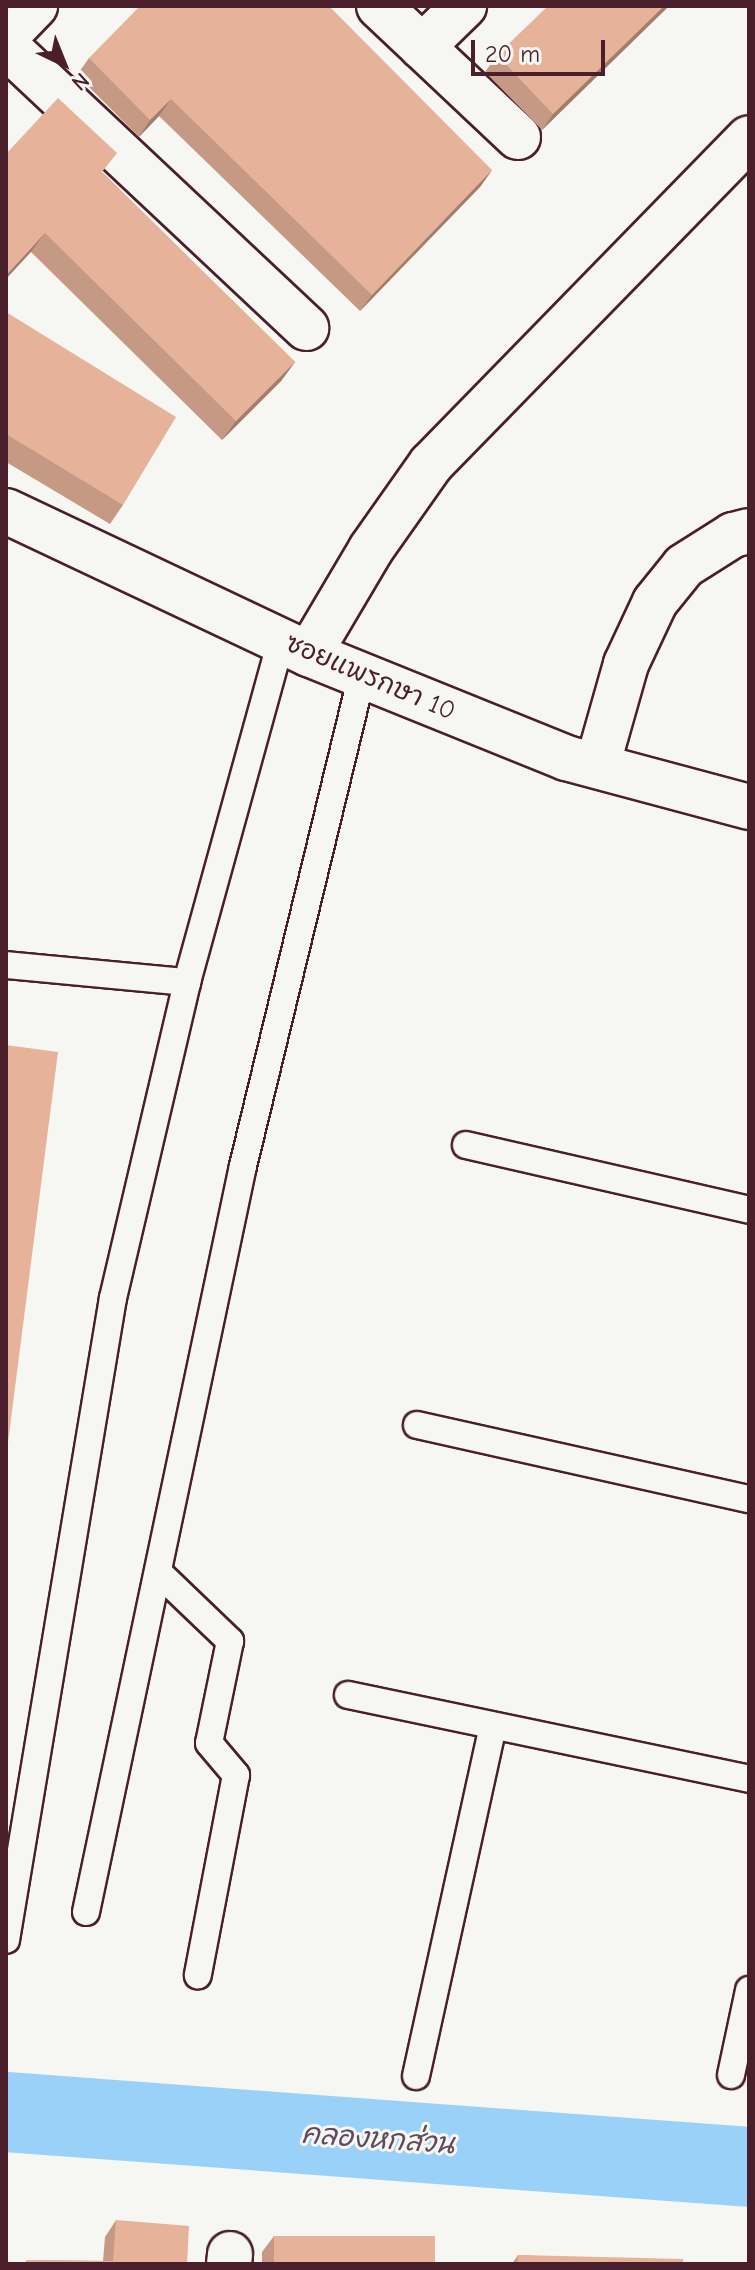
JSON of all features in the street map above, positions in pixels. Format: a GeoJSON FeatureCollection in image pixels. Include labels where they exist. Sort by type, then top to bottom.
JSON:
{"type":"FeatureCollection","features":[{"type":"Feature","properties":{"kind":"street"},"geometry":{"type":"LineString","coordinates":[[6,36],[35,6]]}},
{"type":"Feature","properties":{"kind":"street"},"geometry":{"type":"LineString","coordinates":[[379,6],[518,137]]}},
{"type":"Feature","properties":{"kind":"street"},"geometry":{"type":"LineString","coordinates":[[422,47],[464,6]]}},
{"type":"Feature","properties":{"kind":"street"},"geometry":{"type":"LineString","coordinates":[[6,46],[306,328]]}},
{"type":"Feature","properties":{"kind":"street"},"geometry":{"type":"LineString","coordinates":[[295,648],[431,464],[749,138]]}},
{"type":"Feature","properties":{"kind":"street","name":"ซอยแพรกษา 10"},"geometry":{"type":"LineString","coordinates":[[6,511],[295,648],[566,758],[598,763],[749,807]]}},
{"type":"Feature","properties":{"kind":"street"},"geometry":{"type":"LineString","coordinates":[[598,763],[626,664],[655,602],[684,566],[733,535],[749,531]]}},
{"type":"Feature","properties":{"kind":"lane"},"geometry":{"type":"LineString","coordinates":[[6,1940],[113,1298],[187,982],[295,648]]}},
{"type":"Feature","properties":{"kind":"lane"},"geometry":{"type":"LineString","coordinates":[[86,1912],[243,1166],[362,675]]}},
{"type":"Feature","properties":{"kind":"lane"},"geometry":{"type":"LineString","coordinates":[[6,965],[187,982]]}},
{"type":"Feature","properties":{"kind":"lane"},"geometry":{"type":"LineString","coordinates":[[466,1145],[749,1210]]}},
{"type":"Feature","properties":{"kind":"lane"},"geometry":{"type":"LineString","coordinates":[[417,1425],[749,1499]]}},
{"type":"Feature","properties":{"kind":"lane"},"geometry":{"type":"LineString","coordinates":[[158,1572],[230,1641],[209,1743],[236,1775],[198,1975]]}},
{"type":"Feature","properties":{"kind":"lane"},"geometry":{"type":"LineString","coordinates":[[348,1695],[749,1779]]}},
{"type":"Feature","properties":{"kind":"lane"},"geometry":{"type":"LineString","coordinates":[[416,2076],[493,1726]]}},
{"type":"Feature","properties":{"kind":"lane"},"geometry":{"type":"LineString","coordinates":[[731,2075],[749,1990]]}},
{"type":"Feature","properties":{"kind":"building"},"geometry":{"type":"Polygon","coordinates":[[[140,6],[329,6],[492,170],[372,295],[171,99],[150,120],[89,58],[140,6]]]}},
{"type":"Feature","properties":{"kind":"building"},"geometry":{"type":"Polygon","coordinates":[[[548,6],[664,6],[553,114],[497,55],[548,6]]]}},
{"type":"Feature","properties":{"kind":"building"},"geometry":{"type":"Polygon","coordinates":[[[58,98],[117,153],[102,172],[295,362],[236,421],[45,233],[6,275],[6,154],[58,98]]]}},
{"type":"Feature","properties":{"kind":"building"},"geometry":{"type":"Polygon","coordinates":[[[6,312],[176,417],[123,505],[6,434],[6,312]]]}},
{"type":"Feature","properties":{"kind":"building"},"geometry":{"type":"Polygon","coordinates":[[[6,1045],[58,1052],[6,1458],[6,1045]]]}},
{"type":"Feature","properties":{"kind":"building"},"geometry":{"type":"Polygon","coordinates":[[[116,2220],[189,2226],[187,2264],[27,2264],[27,2260],[113,2261],[116,2220]]]}},
{"type":"Feature","properties":{"kind":"building"},"geometry":{"type":"Polygon","coordinates":[[[274,2236],[435,2236],[435,2264],[274,2264],[274,2236]]]}},
{"type":"Feature","properties":{"kind":"building"},"geometry":{"type":"Polygon","coordinates":[[[518,2255],[683,2259],[683,2264],[517,2264],[518,2255]]]}},
{"type":"Feature","properties":{"kind":"waterway","name":"คลองหกส่วน"},"geometry":{"type":"LineString","coordinates":[[6,2112],[749,2167]]}}]}
